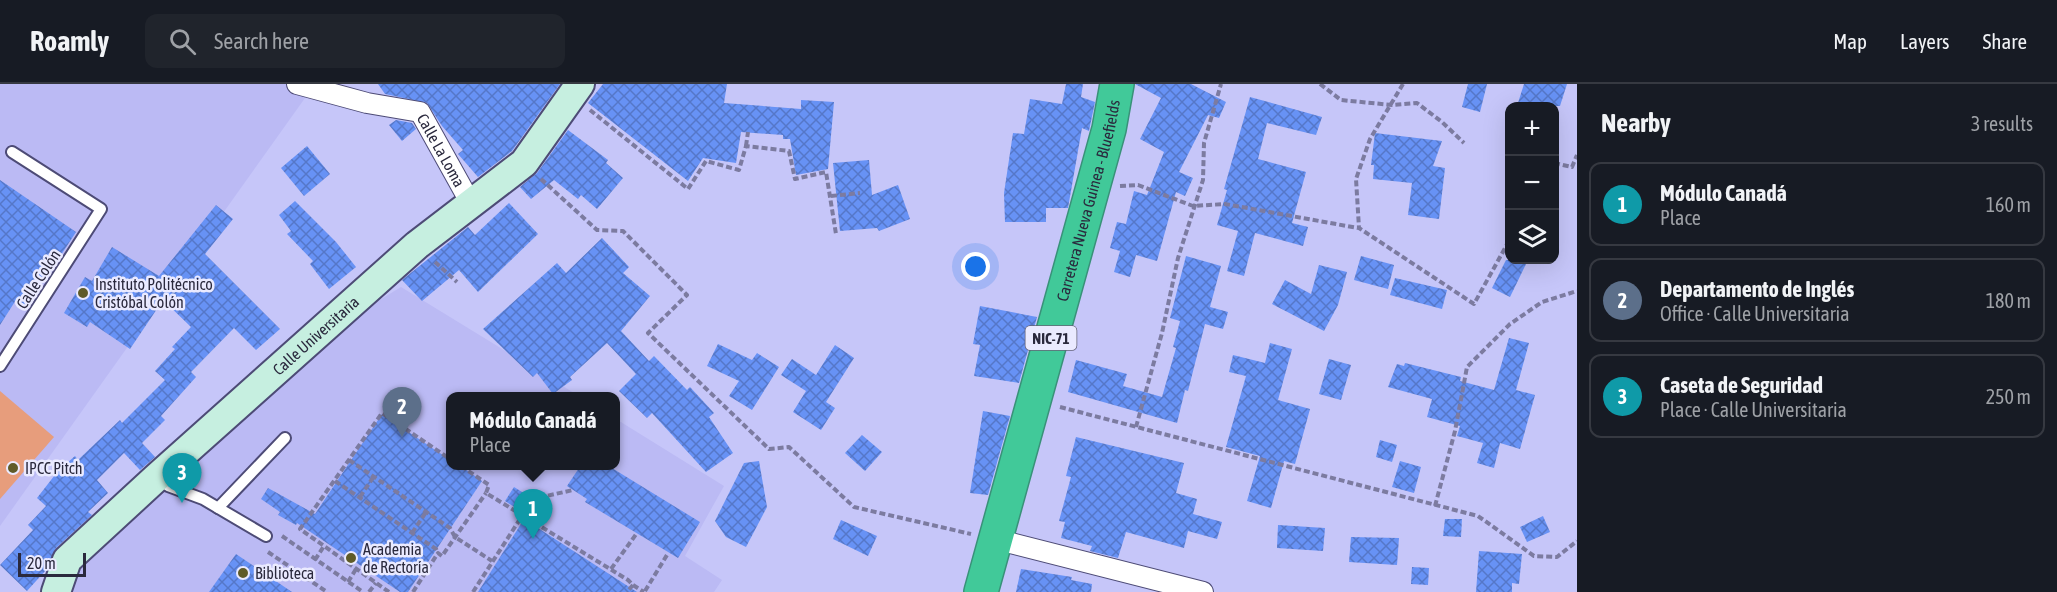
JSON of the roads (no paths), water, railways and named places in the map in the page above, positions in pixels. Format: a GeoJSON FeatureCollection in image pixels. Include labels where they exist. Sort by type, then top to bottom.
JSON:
{"type":"FeatureCollection","features":[{"type":"Feature","properties":{"kind":"highway","name":"Carretera Nueva Guinea - Bluefields"},"geometry":{"type":"LineString","coordinates":[[981,592],[1109,129],[1117,84]]}},
{"type":"Feature","properties":{"kind":"street","name":"Calle La Loma"},"geometry":{"type":"LineString","coordinates":[[297,84],[367,103],[420,112],[470,202]]}},
{"type":"Feature","properties":{"kind":"street","name":"Calle Universitaria"},"geometry":{"type":"LineString","coordinates":[[56,592],[67,560],[156,478],[417,245],[470,202],[524,163],[576,90]]}},
{"type":"Feature","properties":{"kind":"street"},"geometry":{"type":"LineString","coordinates":[[995,539],[1203,592]]}},
{"type":"Feature","properties":{"kind":"lane","name":"Calle Colón"},"geometry":{"type":"LineString","coordinates":[[0,366],[101,209],[12,152]]}},
{"type":"Feature","properties":{"kind":"lane"},"geometry":{"type":"LineString","coordinates":[[218,508],[285,438]]}},
{"type":"Feature","properties":{"kind":"lane"},"geometry":{"type":"LineString","coordinates":[[156,478],[168,486],[203,499],[266,536]]}},
{"type":"Feature","properties":{"kind":"place","name":"Instituto Politécnico Cristóbal Colón"},"geometry":{"type":"Point","coordinates":[83,293]}},
{"type":"Feature","properties":{"kind":"place","name":"Departamento de Inglés"},"geometry":{"type":"Point","coordinates":[402,437]}},
{"type":"Feature","properties":{"kind":"place","name":"IPCC Pitch"},"geometry":{"type":"Point","coordinates":[13,468]}},
{"type":"Feature","properties":{"kind":"place","name":"Caseta de Seguridad"},"geometry":{"type":"Point","coordinates":[182,503]}},
{"type":"Feature","properties":{"kind":"place","name":"Módulo Canadá"},"geometry":{"type":"Point","coordinates":[533,539]}},
{"type":"Feature","properties":{"kind":"place","name":"Academia de Rectoría"},"geometry":{"type":"Point","coordinates":[351,558]}},
{"type":"Feature","properties":{"kind":"place","name":"Biblioteca"},"geometry":{"type":"Point","coordinates":[243,573]}}]}
